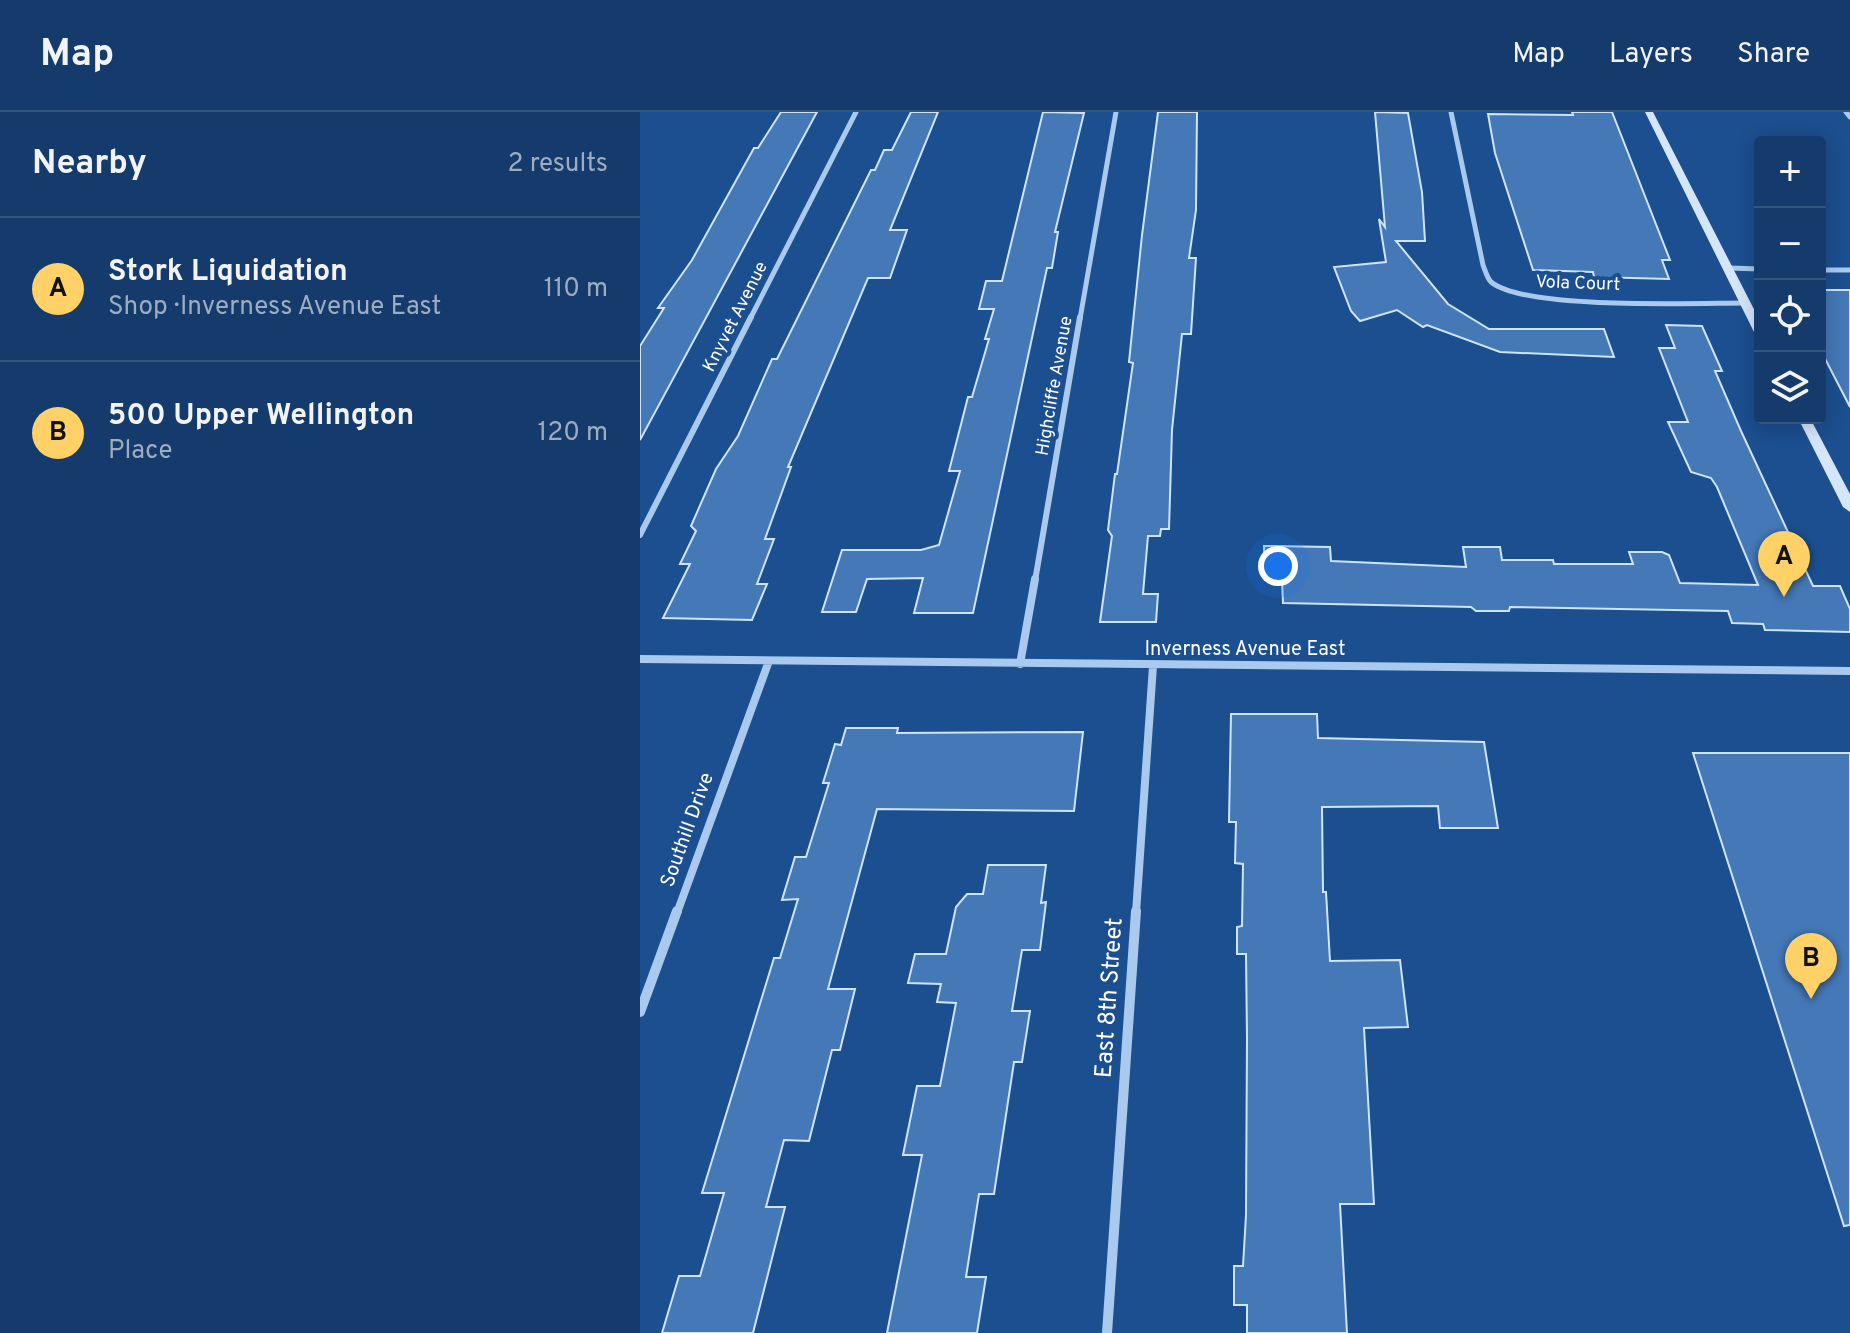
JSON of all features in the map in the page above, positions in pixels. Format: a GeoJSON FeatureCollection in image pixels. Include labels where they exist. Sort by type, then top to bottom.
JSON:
{"type":"FeatureCollection","features":[{"type":"Feature","properties":{"kind":"main road"},"geometry":{"type":"LineString","coordinates":[[1649,112],[1754,320]]}},
{"type":"Feature","properties":{"kind":"main road"},"geometry":{"type":"LineString","coordinates":[[1807,424],[1850,507]]}},
{"type":"Feature","properties":{"kind":"street","name":"Knyvet Avenue"},"geometry":{"type":"LineString","coordinates":[[640,535],[856,112]]}},
{"type":"Feature","properties":{"kind":"street","name":"Highcliffe Avenue"},"geometry":{"type":"LineString","coordinates":[[1020,664],[1116,112]]}},
{"type":"Feature","properties":{"kind":"street","name":"Vola Court"},"geometry":{"type":"LineString","coordinates":[[1451,112],[1483,265],[1490,281],[1505,290],[1541,298],[1745,303]]}},
{"type":"Feature","properties":{"kind":"street"},"geometry":{"type":"LineString","coordinates":[[1846,112],[1850,117]]}},
{"type":"Feature","properties":{"kind":"street"},"geometry":{"type":"LineString","coordinates":[[1729,268],[1754,269]]}},
{"type":"Feature","properties":{"kind":"street"},"geometry":{"type":"LineString","coordinates":[[1826,270],[1850,270]]}},
{"type":"Feature","properties":{"kind":"street","name":"Inverness Avenue East"},"geometry":{"type":"LineString","coordinates":[[640,659],[1850,671]]}},
{"type":"Feature","properties":{"kind":"street","name":"Southill Drive"},"geometry":{"type":"LineString","coordinates":[[640,1012],[769,661]]}},
{"type":"Feature","properties":{"kind":"street","name":"East 8th Street"},"geometry":{"type":"LineString","coordinates":[[1107,1333],[1153,666]]}},
{"type":"Feature","properties":{"kind":"building"},"geometry":{"type":"Polygon","coordinates":[[[781,112],[817,112],[640,440],[640,346],[664,308],[658,308],[692,260],[754,148],[758,148],[781,112]]]}},
{"type":"Feature","properties":{"kind":"building"},"geometry":{"type":"Polygon","coordinates":[[[911,112],[938,112],[890,230],[907,230],[890,278],[868,278],[788,467],[791,467],[765,539],[774,539],[757,584],[767,584],[752,620],[663,618],[690,564],[680,564],[696,531],[691,526],[716,469],[738,436],[772,359],[777,359],[871,170],[875,170],[884,150],[892,150],[911,112]]]}},
{"type":"Feature","properties":{"kind":"building"},"geometry":{"type":"Polygon","coordinates":[[[1043,112],[1084,113],[1055,232],[1058,232],[1052,268],[1047,268],[973,613],[914,613],[923,578],[867,579],[856,612],[822,612],[842,550],[921,550],[939,545],[960,471],[949,471],[968,397],[972,397],[989,339],[985,339],[994,309],[979,309],[986,281],[1002,281],[1043,112]]]}},
{"type":"Feature","properties":{"kind":"building"},"geometry":{"type":"Polygon","coordinates":[[[1158,112],[1197,112],[1196,210],[1189,258],[1196,258],[1191,334],[1182,334],[1172,430],[1169,529],[1161,529],[1160,536],[1148,536],[1143,594],[1158,594],[1156,622],[1100,622],[1112,536],[1108,530],[1115,474],[1133,363],[1129,362],[1158,112]]]}},
{"type":"Feature","properties":{"kind":"building"},"geometry":{"type":"Polygon","coordinates":[[[1375,112],[1408,113],[1422,192],[1425,241],[1396,241],[1448,304],[1489,329],[1604,329],[1614,357],[1500,352],[1427,325],[1423,327],[1397,310],[1360,321],[1351,311],[1334,267],[1386,262],[1379,219],[1385,227],[1375,112]]]}},
{"type":"Feature","properties":{"kind":"building"},"geometry":{"type":"Polygon","coordinates":[[[1572,112],[1612,112],[1670,260],[1662,260],[1669,279],[1594,277],[1593,272],[1533,270],[1495,153],[1488,114],[1573,115],[1572,112]]]}},
{"type":"Feature","properties":{"kind":"building"},"geometry":{"type":"Polygon","coordinates":[[[1826,290],[1850,290],[1850,407],[1826,361],[1826,290]]]}},
{"type":"Feature","properties":{"kind":"building"},"geometry":{"type":"Polygon","coordinates":[[[1666,325],[1702,326],[1722,371],[1715,371],[1813,586],[1840,586],[1850,609],[1850,632],[1765,630],[1763,624],[1732,623],[1728,611],[1510,607],[1509,611],[1476,611],[1471,607],[1283,603],[1282,580],[1265,580],[1264,546],[1330,547],[1331,561],[1466,567],[1463,547],[1500,547],[1502,560],[1553,560],[1554,564],[1633,564],[1629,552],[1662,552],[1669,555],[1680,583],[1758,585],[1717,487],[1711,478],[1691,472],[1668,422],[1688,422],[1659,348],[1675,348],[1666,325]]]}},
{"type":"Feature","properties":{"kind":"building"},"geometry":{"type":"Polygon","coordinates":[[[1231,714],[1317,714],[1318,738],[1484,742],[1498,828],[1440,828],[1438,806],[1322,807],[1323,892],[1326,892],[1330,961],[1400,960],[1408,1027],[1364,1028],[1374,1204],[1340,1204],[1347,1333],[1247,1333],[1247,1305],[1234,1305],[1234,1266],[1243,1266],[1246,1215],[1247,1038],[1246,954],[1237,954],[1237,927],[1242,926],[1243,864],[1235,863],[1236,822],[1229,822],[1231,714]]]}},
{"type":"Feature","properties":{"kind":"building"},"geometry":{"type":"Polygon","coordinates":[[[846,728],[898,728],[897,733],[1083,732],[1074,811],[877,809],[828,989],[855,989],[840,1050],[832,1050],[809,1141],[784,1140],[766,1207],[785,1207],[753,1333],[662,1333],[679,1276],[700,1276],[724,1193],[702,1193],[774,958],[780,958],[798,899],[782,900],[795,857],[806,857],[829,783],[823,783],[835,744],[841,745],[846,728]]]}},
{"type":"Feature","properties":{"kind":"building"},"geometry":{"type":"Polygon","coordinates":[[[1693,753],[1850,753],[1850,1225],[1844,1226],[1693,753]]]}},
{"type":"Feature","properties":{"kind":"building"},"geometry":{"type":"Polygon","coordinates":[[[988,865],[1046,865],[1041,903],[1046,902],[1040,950],[1022,950],[1012,1011],[1030,1011],[1022,1062],[1014,1062],[994,1194],[979,1194],[966,1277],[986,1277],[977,1333],[887,1333],[922,1155],[903,1155],[917,1086],[940,1086],[956,1003],[937,1002],[941,984],[908,983],[915,954],[946,954],[956,907],[967,894],[983,894],[988,865]]]}},
{"type":"Feature","properties":{"kind":"place","name":"Stork Liquidation"},"geometry":{"type":"Point","coordinates":[1784,597]}},
{"type":"Feature","properties":{"kind":"place","name":"500 Upper Wellington"},"geometry":{"type":"Point","coordinates":[1811,999]}}]}
